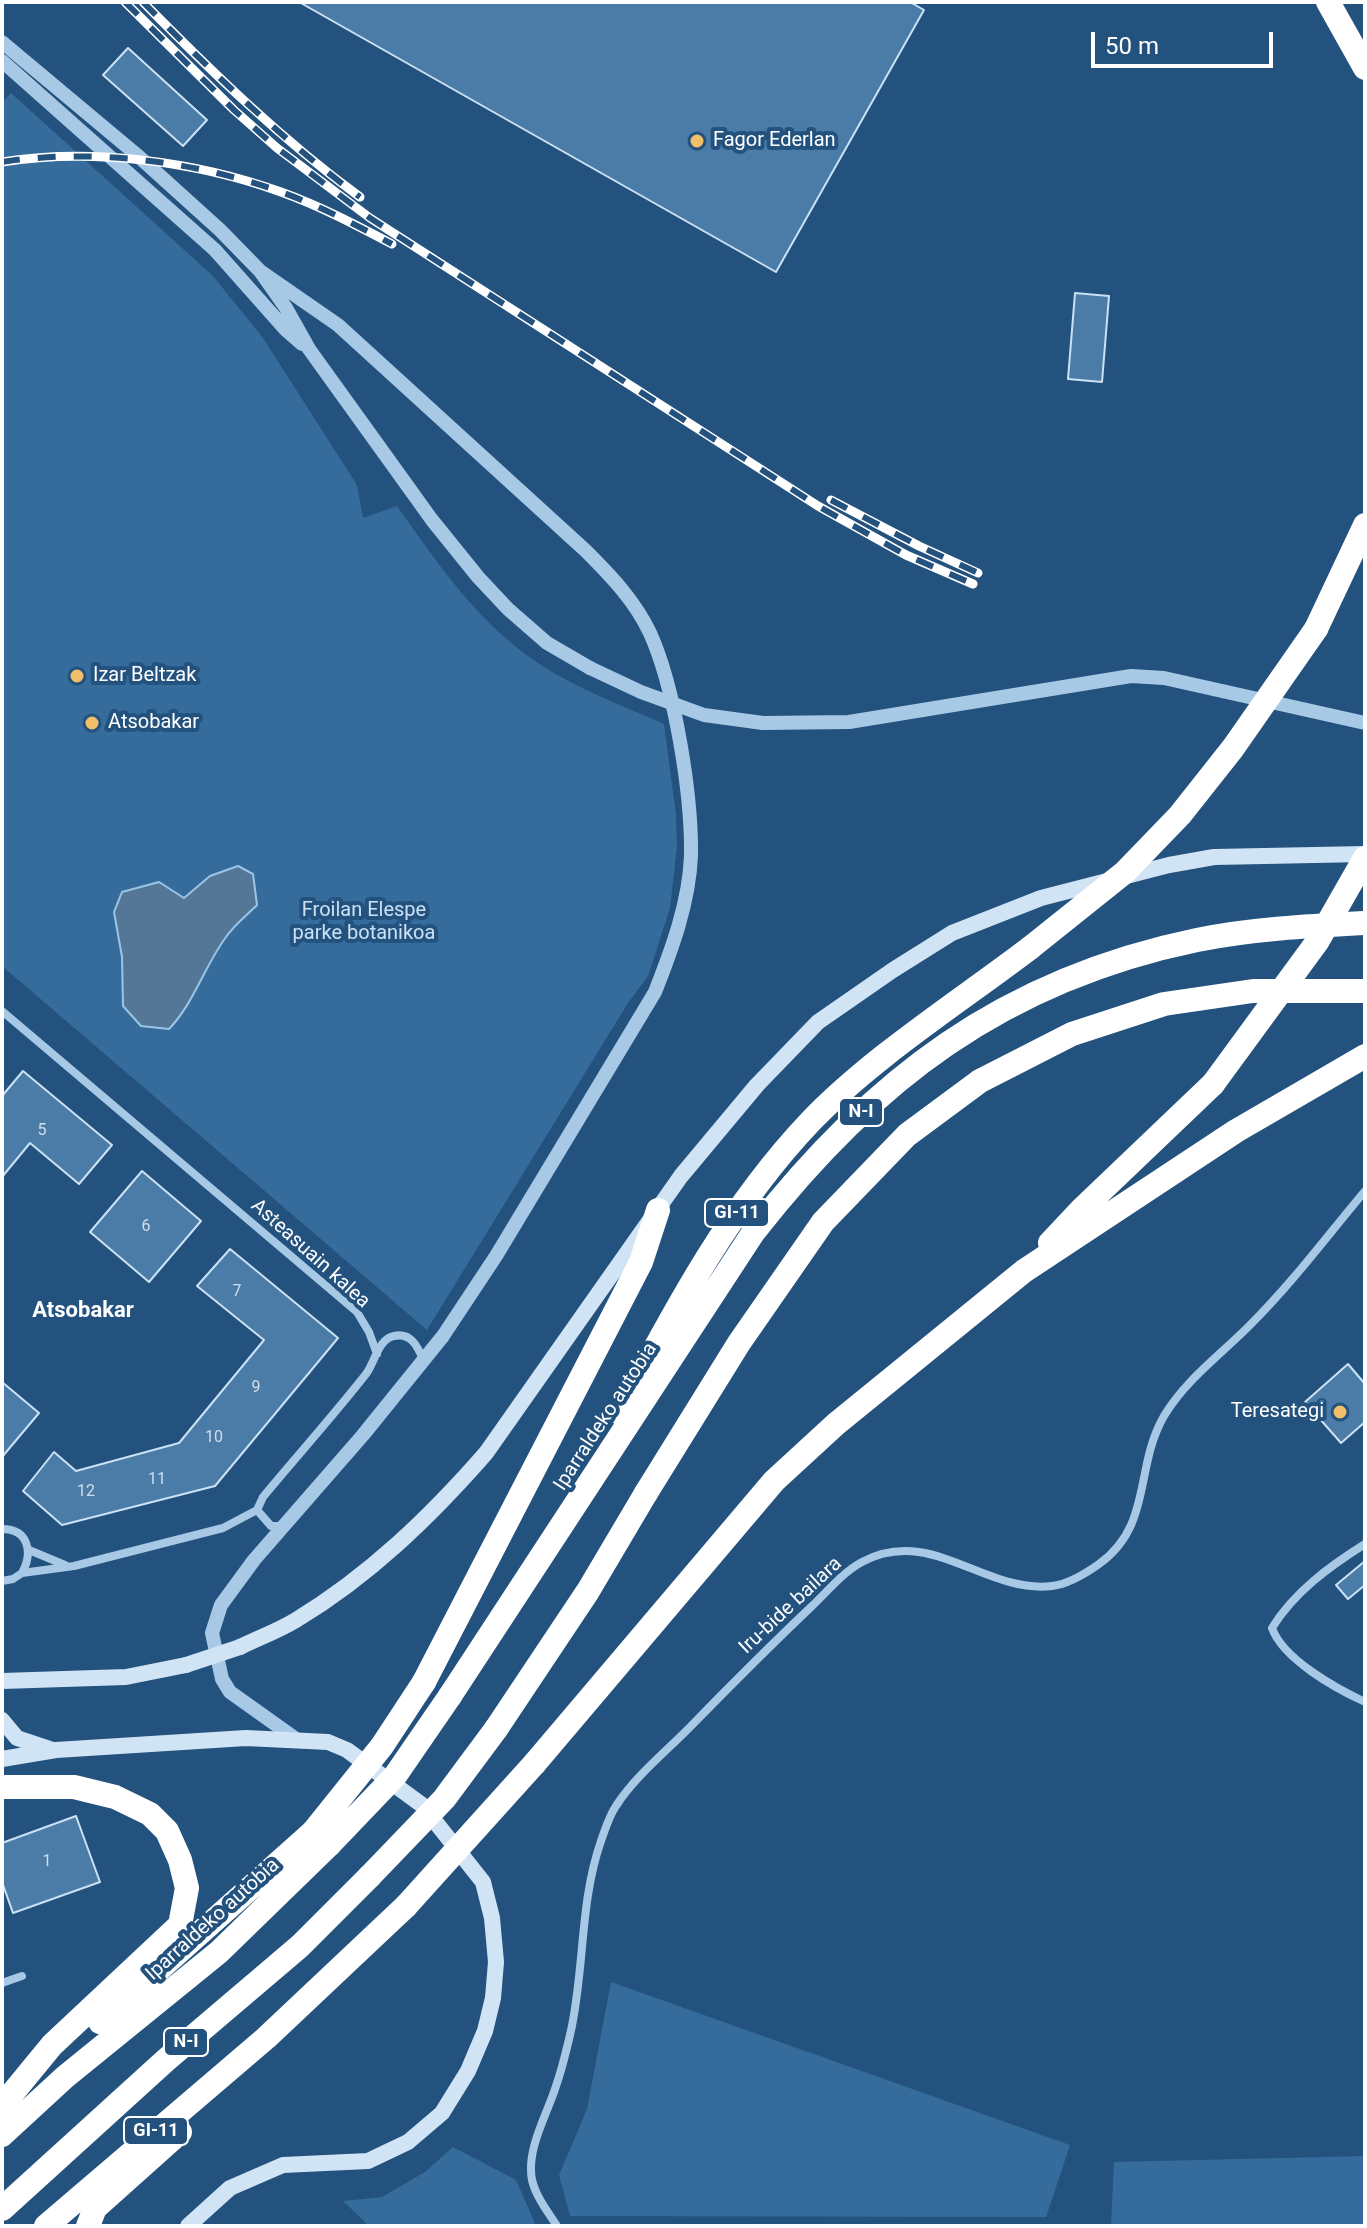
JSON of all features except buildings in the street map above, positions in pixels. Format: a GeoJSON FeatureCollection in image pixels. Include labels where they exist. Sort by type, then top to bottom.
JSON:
{"type":"FeatureCollection","features":[{"type":"Feature","properties":{"kind":"highway"},"geometry":{"type":"LineString","coordinates":[[1328,2],[1365,68]]}},
{"type":"Feature","properties":{"kind":"highway","name":"GI-11"},"geometry":{"type":"LineString","coordinates":[[541,1559],[667,1326],[749,1195],[810,1123],[857,1079],[1125,872],[1180,815],[1233,748],[1316,629],[1365,525]]}},
{"type":"Feature","properties":{"kind":"highway","name":"GI-11"},"geometry":{"type":"LineString","coordinates":[[46,2226],[266,2038],[406,1906],[535,1763],[774,1481],[836,1424],[1024,1271],[1081,1210],[1213,1084],[1317,942],[1365,856]]}},
{"type":"Feature","properties":{"kind":"highway","name":"Iparraldeko autobia"},"geometry":{"type":"LineString","coordinates":[[2,2135],[65,2077],[219,1952],[321,1838],[395,1776],[541,1559],[753,1233],[789,1187],[872,1100],[973,1026],[1071,977],[1129,957],[1198,940],[1282,928],[1365,923]]}},
{"type":"Feature","properties":{"kind":"highway","name":"N-I"},"geometry":{"type":"LineString","coordinates":[[2,2209],[166,2060],[300,1946],[444,1799],[496,1729],[588,1591],[739,1343],[823,1222],[907,1135],[980,1081],[1072,1034],[1164,1004],[1253,991],[1365,991]]}},
{"type":"Feature","properties":{"kind":"highway"},"geometry":{"type":"LineString","coordinates":[[1024,1271],[1236,1131],[1365,1056]]}},
{"type":"Feature","properties":{"kind":"highway"},"geometry":{"type":"LineString","coordinates":[[2,2108],[321,1838],[424,1682],[641,1262],[658,1210]]}},
{"type":"Feature","properties":{"kind":"highway"},"geometry":{"type":"LineString","coordinates":[[2,1787],[74,1787],[115,1797],[150,1814],[167,1831],[180,1860],[187,1888],[180,1925],[52,2045],[2,2108]]}},
{"type":"Feature","properties":{"kind":"highway"},"geometry":{"type":"LineString","coordinates":[[88,2226],[95,2208],[241,2076],[266,2038]]}},
{"type":"Feature","properties":{"kind":"main road"},"geometry":{"type":"LineString","coordinates":[[2,1681],[126,1677],[186,1665],[240,1647],[294,1621],[414,1531],[486,1453],[681,1176],[757,1085],[818,1022],[952,933],[1041,898],[1169,865],[1214,857],[1365,856]]}},
{"type":"Feature","properties":{"kind":"main road"},"geometry":{"type":"LineString","coordinates":[[2,1720],[17,1738],[56,1750]]}},
{"type":"Feature","properties":{"kind":"main road"},"geometry":{"type":"LineString","coordinates":[[2,1759],[56,1750],[246,1738],[328,1742],[347,1750],[422,1805],[483,1882],[492,1918],[493,1998],[485,2031],[468,2071],[442,2113],[408,2142],[368,2161],[283,2165],[230,2188],[188,2226]]}},
{"type":"Feature","properties":{"kind":"street"},"geometry":{"type":"LineString","coordinates":[[2,42],[149,166],[260,271],[309,349],[432,520],[478,577],[547,643],[590,668],[641,692],[704,715],[763,723],[849,722],[1131,676],[1164,678],[1365,723]]}},
{"type":"Feature","properties":{"kind":"street"},"geometry":{"type":"LineString","coordinates":[[2,61],[215,250],[286,330],[309,349]]}},
{"type":"Feature","properties":{"kind":"street"},"geometry":{"type":"LineString","coordinates":[[260,271],[338,325],[613,578],[630,599],[649,632],[664,669],[678,735],[691,856],[674,946],[660,981],[483,1277],[424,1361],[254,1560],[221,1605],[212,1633],[222,1679],[230,1692],[296,1739]]}},
{"type":"Feature","properties":{"kind":"street","name":"Asteasuain kalea"},"geometry":{"type":"LineString","coordinates":[[2,1011],[357,1312],[377,1354]]}},
{"type":"Feature","properties":{"kind":"street","name":"Iru-bide bailara"},"geometry":{"type":"LineString","coordinates":[[557,2226],[532,2181],[531,2159],[557,2085],[571,2031],[592,1873],[615,1807],[776,1640],[864,1561],[893,1552],[918,1550],[1026,1585],[1052,1586],[1074,1580],[1102,1562],[1125,1540],[1137,1515],[1149,1449],[1172,1404],[1254,1321],[1365,1191]]}},
{"type":"Feature","properties":{"kind":"street"},"geometry":{"type":"LineString","coordinates":[[2,1581],[22,1573],[69,1566],[223,1528],[257,1510],[263,1497],[368,1371],[384,1341],[394,1336],[407,1337],[417,1345],[424,1361]]}},
{"type":"Feature","properties":{"kind":"street"},"geometry":{"type":"LineString","coordinates":[[257,1510],[271,1526],[286,1526]]}},
{"type":"Feature","properties":{"kind":"street"},"geometry":{"type":"LineString","coordinates":[[4,1527],[18,1534],[29,1550],[69,1566]]}},
{"type":"Feature","properties":{"kind":"street"},"geometry":{"type":"LineString","coordinates":[[1365,1544],[1335,1563],[1307,1588],[1282,1612],[1272,1628],[1276,1641],[1299,1661],[1341,1691],[1365,1702]]}},
{"type":"Feature","properties":{"kind":"street"},"geometry":{"type":"LineString","coordinates":[[22,1573],[29,1561],[29,1550]]}},
{"type":"Feature","properties":{"kind":"street"},"geometry":{"type":"LineString","coordinates":[[2,1983],[22,1976]]}},
{"type":"Feature","properties":{"kind":"green space","name":"Froilan Elespe parke botanikoa"},"geometry":{"type":"Polygon","coordinates":[[[11,93],[213,276],[263,338],[357,485],[363,518],[397,506],[462,593],[498,632],[541,665],[570,682],[664,724],[677,847],[670,908],[648,976],[628,1003],[427,1330],[2,966],[2,103],[11,93]]]}},
{"type":"Feature","properties":{"kind":"green space"},"geometry":{"type":"Polygon","coordinates":[[[611,1982],[1070,2145],[1046,2217],[570,2216],[559,2175],[587,2109],[611,1982]]]}},
{"type":"Feature","properties":{"kind":"green space"},"geometry":{"type":"Polygon","coordinates":[[[453,2147],[516,2180],[536,2226],[369,2226],[343,2201],[382,2197],[425,2172],[453,2147]]]}},
{"type":"Feature","properties":{"kind":"green space"},"geometry":{"type":"Polygon","coordinates":[[[1365,2156],[1365,2226],[1111,2226],[1114,2162],[1365,2156]]]}},
{"type":"Feature","properties":{"kind":"shaded area"},"geometry":{"type":"Polygon","coordinates":[[[238,866],[253,874],[257,905],[226,937],[185,1008],[169,1029],[141,1026],[123,1006],[122,957],[114,912],[122,892],[159,882],[184,898],[210,876],[238,866]]]}},
{"type":"Feature","properties":{"kind":"railway"},"geometry":{"type":"LineString","coordinates":[[125,2],[277,148],[370,218],[818,506],[906,555],[973,584]]}},
{"type":"Feature","properties":{"kind":"railway"},"geometry":{"type":"LineString","coordinates":[[143,2],[248,104],[302,152],[360,197]]}},
{"type":"Feature","properties":{"kind":"railway"},"geometry":{"type":"LineString","coordinates":[[2,162],[71,156],[107,157],[214,172],[295,197],[392,244]]}},
{"type":"Feature","properties":{"kind":"railway"},"geometry":{"type":"LineString","coordinates":[[831,500],[978,573]]}},
{"type":"Feature","properties":{"kind":"place","name":"Fagor Ederlan"},"geometry":{"type":"Point","coordinates":[697,141]}},
{"type":"Feature","properties":{"kind":"place","name":"Izar Beltzak"},"geometry":{"type":"Point","coordinates":[77,676]}},
{"type":"Feature","properties":{"kind":"place","name":"Atsobakar"},"geometry":{"type":"Point","coordinates":[92,723]}},
{"type":"Feature","properties":{"kind":"place","name":"Teresategi"},"geometry":{"type":"Point","coordinates":[1340,1412]}},
{"type":"Feature","properties":{"kind":"district","name":"Atsobakar"},"geometry":{"type":"Point","coordinates":[83,1311]}}]}
